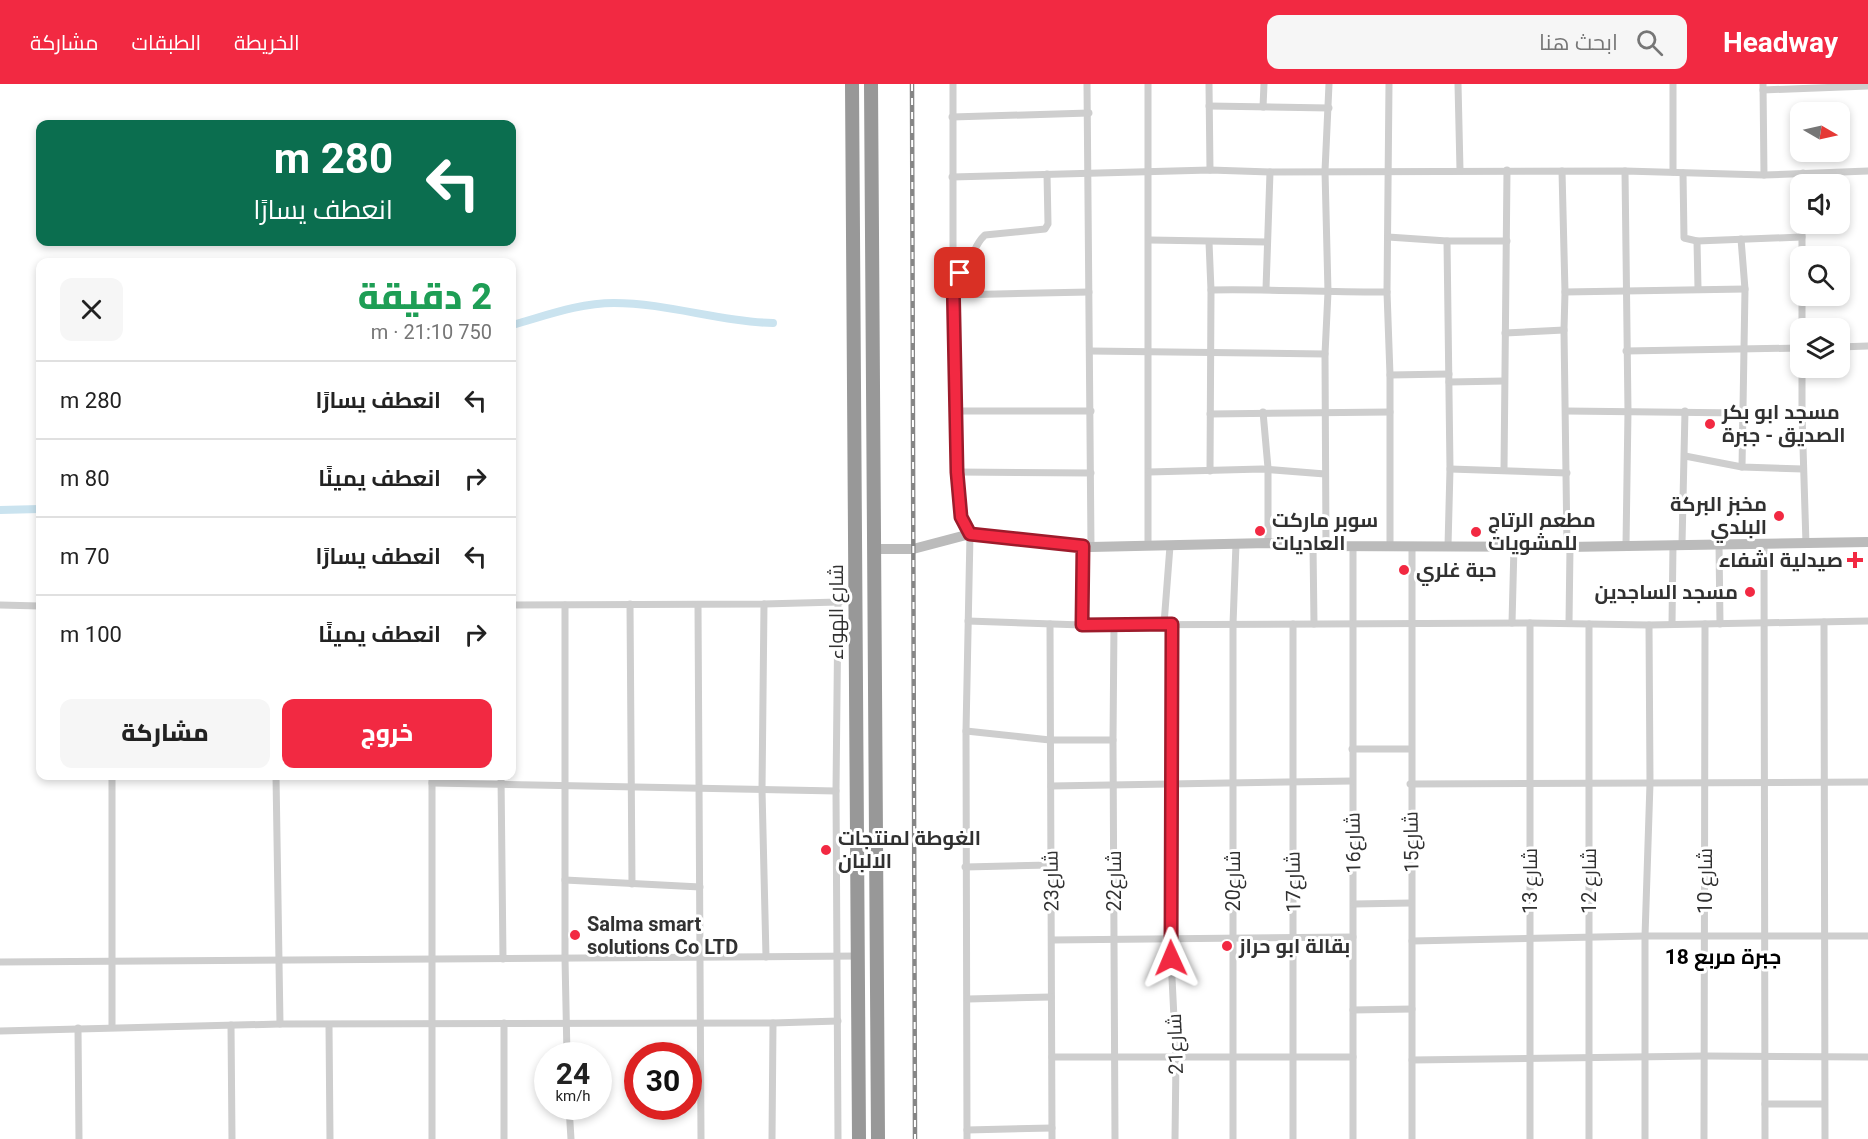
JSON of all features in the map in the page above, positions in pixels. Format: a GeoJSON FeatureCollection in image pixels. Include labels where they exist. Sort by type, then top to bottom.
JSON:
{"type":"FeatureCollection","features":[{"type":"Feature","properties":{"kind":"highway","name":"شارع الهواء"},"geometry":{"type":"LineString","coordinates":[[852,84],[859,1139]]}},
{"type":"Feature","properties":{"kind":"highway","name":"شارع الهواء"},"geometry":{"type":"LineString","coordinates":[[871,84],[878,1139]]}},
{"type":"Feature","properties":{"kind":"street"},"geometry":{"type":"LineString","coordinates":[[953,84],[953,275],[957,472],[961,517],[970,534],[965,867],[968,999],[967,1139]]}},
{"type":"Feature","properties":{"kind":"street"},"geometry":{"type":"LineString","coordinates":[[1082,625],[1091,473],[1090,173],[1087,84]]}},
{"type":"Feature","properties":{"kind":"street"},"geometry":{"type":"LineString","coordinates":[[1148,84],[1148,546]]}},
{"type":"Feature","properties":{"kind":"street"},"geometry":{"type":"LineString","coordinates":[[1209,84],[1210,170]]}},
{"type":"Feature","properties":{"kind":"street"},"geometry":{"type":"LineString","coordinates":[[1263,107],[1264,84]]}},
{"type":"Feature","properties":{"kind":"street"},"geometry":{"type":"LineString","coordinates":[[1326,546],[1325,354],[1328,292],[1325,171],[1329,84]]}},
{"type":"Feature","properties":{"kind":"street"},"geometry":{"type":"LineString","coordinates":[[1389,84],[1387,292],[1390,375],[1390,546]]}},
{"type":"Feature","properties":{"kind":"street"},"geometry":{"type":"LineString","coordinates":[[1458,84],[1460,170]]}},
{"type":"Feature","properties":{"kind":"street"},"geometry":{"type":"LineString","coordinates":[[1672,84],[1673,172]]}},
{"type":"Feature","properties":{"kind":"street"},"geometry":{"type":"LineString","coordinates":[[1764,174],[1763,87],[1868,86]]}},
{"type":"Feature","properties":{"kind":"street"},"geometry":{"type":"LineString","coordinates":[[1209,106],[1329,108]]}},
{"type":"Feature","properties":{"kind":"street"},"geometry":{"type":"LineString","coordinates":[[952,117],[1089,113]]}},
{"type":"Feature","properties":{"kind":"street"},"geometry":{"type":"LineString","coordinates":[[952,177],[1210,170],[1270,172],[1507,170],[1764,174],[1868,171]]}},
{"type":"Feature","properties":{"kind":"street"},"geometry":{"type":"LineString","coordinates":[[1504,470],[1507,170]]}},
{"type":"Feature","properties":{"kind":"street"},"geometry":{"type":"LineString","coordinates":[[1562,171],[1569,623]]}},
{"type":"Feature","properties":{"kind":"street"},"geometry":{"type":"LineString","coordinates":[[1624,171],[1628,411],[1626,545]]}},
{"type":"Feature","properties":{"kind":"street"},"geometry":{"type":"LineString","coordinates":[[1266,289],[1270,172]]}},
{"type":"Feature","properties":{"kind":"street"},"geometry":{"type":"LineString","coordinates":[[1683,173],[1684,238],[1697,241],[1802,237],[1802,246]]}},
{"type":"Feature","properties":{"kind":"street"},"geometry":{"type":"LineString","coordinates":[[953,275],[966,268],[979,241],[985,235],[1045,229],[1048,224],[1047,174]]}},
{"type":"Feature","properties":{"kind":"street"},"geometry":{"type":"LineString","coordinates":[[1388,237],[1447,241],[1507,241]]}},
{"type":"Feature","properties":{"kind":"street"},"geometry":{"type":"LineString","coordinates":[[1741,239],[1745,289],[1742,467]]}},
{"type":"Feature","properties":{"kind":"street"},"geometry":{"type":"LineString","coordinates":[[1149,240],[1267,242]]}},
{"type":"Feature","properties":{"kind":"street"},"geometry":{"type":"LineString","coordinates":[[1447,241],[1450,469],[1448,546]]}},
{"type":"Feature","properties":{"kind":"street"},"geometry":{"type":"LineString","coordinates":[[1697,241],[1698,288]]}},
{"type":"Feature","properties":{"kind":"street"},"geometry":{"type":"LineString","coordinates":[[1209,242],[1210,471]]}},
{"type":"Feature","properties":{"kind":"street"},"geometry":{"type":"LineString","coordinates":[[1565,292],[1745,289]]}},
{"type":"Feature","properties":{"kind":"street"},"geometry":{"type":"LineString","coordinates":[[1211,290],[1387,292]]}},
{"type":"Feature","properties":{"kind":"street"},"geometry":{"type":"LineString","coordinates":[[954,296],[1089,292]]}},
{"type":"Feature","properties":{"kind":"street"},"geometry":{"type":"LineString","coordinates":[[1505,333],[1564,330]]}},
{"type":"Feature","properties":{"kind":"street"},"geometry":{"type":"LineString","coordinates":[[1850,346],[1868,346]]}},
{"type":"Feature","properties":{"kind":"street"},"geometry":{"type":"LineString","coordinates":[[1626,351],[1790,348]]}},
{"type":"Feature","properties":{"kind":"street"},"geometry":{"type":"LineString","coordinates":[[1090,351],[1325,354]]}},
{"type":"Feature","properties":{"kind":"street"},"geometry":{"type":"LineString","coordinates":[[1390,375],[1504,381]]}},
{"type":"Feature","properties":{"kind":"street"},"geometry":{"type":"LineString","coordinates":[[1802,378],[1806,544]]}},
{"type":"Feature","properties":{"kind":"street"},"geometry":{"type":"LineString","coordinates":[[956,411],[1091,411]]}},
{"type":"Feature","properties":{"kind":"street"},"geometry":{"type":"LineString","coordinates":[[1566,411],[1742,413]]}},
{"type":"Feature","properties":{"kind":"street"},"geometry":{"type":"LineString","coordinates":[[1672,624],[1685,411]]}},
{"type":"Feature","properties":{"kind":"street"},"geometry":{"type":"LineString","coordinates":[[1263,412],[1268,543]]}},
{"type":"Feature","properties":{"kind":"street"},"geometry":{"type":"LineString","coordinates":[[1210,414],[1390,412]]}},
{"type":"Feature","properties":{"kind":"street"},"geometry":{"type":"LineString","coordinates":[[1684,456],[1742,467],[1803,469]]}},
{"type":"Feature","properties":{"kind":"street"},"geometry":{"type":"LineString","coordinates":[[1450,469],[1567,473]]}},
{"type":"Feature","properties":{"kind":"street"},"geometry":{"type":"LineString","coordinates":[[1149,472],[1266,470],[1325,474]]}},
{"type":"Feature","properties":{"kind":"street"},"geometry":{"type":"LineString","coordinates":[[957,472],[1091,473]]}},
{"type":"Feature","properties":{"kind":"street"},"geometry":{"type":"LineString","coordinates":[[874,549],[913,549],[970,534],[1087,546],[1268,543],[1313,546],[1568,547],[1868,542]]}},
{"type":"Feature","properties":{"kind":"street","name":"شارع20"},"geometry":{"type":"LineString","coordinates":[[1233,1139],[1232,783],[1236,544]]}},
{"type":"Feature","properties":{"kind":"street"},"geometry":{"type":"LineString","coordinates":[[1719,544],[1720,624]]}},
{"type":"Feature","properties":{"kind":"street"},"geometry":{"type":"LineString","coordinates":[[1764,544],[1765,1139]]}},
{"type":"Feature","properties":{"kind":"street","name":"شارع21"},"geometry":{"type":"LineString","coordinates":[[1170,546],[1168,624],[1172,784],[1170,938],[1176,1058],[1175,1139]]}},
{"type":"Feature","properties":{"kind":"street"},"geometry":{"type":"LineString","coordinates":[[1313,546],[1314,624]]}},
{"type":"Feature","properties":{"kind":"street","name":"شارع16"},"geometry":{"type":"LineString","coordinates":[[1353,546],[1353,1139]]}},
{"type":"Feature","properties":{"kind":"street","name":"شارع15"},"geometry":{"type":"LineString","coordinates":[[1412,546],[1410,623],[1412,1139]]}},
{"type":"Feature","properties":{"kind":"street"},"geometry":{"type":"LineString","coordinates":[[1512,623],[1514,546]]}},
{"type":"Feature","properties":{"kind":"street"},"geometry":{"type":"LineString","coordinates":[[516,604],[838,603],[855,599]]}},
{"type":"Feature","properties":{"kind":"street"},"geometry":{"type":"LineString","coordinates":[[838,603],[836,791],[838,1139]]}},
{"type":"Feature","properties":{"kind":"street"},"geometry":{"type":"LineString","coordinates":[[565,604],[567,1042]]}},
{"type":"Feature","properties":{"kind":"street"},"geometry":{"type":"LineString","coordinates":[[630,604],[632,884]]}},
{"type":"Feature","properties":{"kind":"street"},"geometry":{"type":"LineString","coordinates":[[764,604],[762,790],[766,957]]}},
{"type":"Feature","properties":{"kind":"street"},"geometry":{"type":"LineString","coordinates":[[0,605],[36,606]]}},
{"type":"Feature","properties":{"kind":"street"},"geometry":{"type":"LineString","coordinates":[[698,605],[701,1139]]}},
{"type":"Feature","properties":{"kind":"street"},"geometry":{"type":"LineString","coordinates":[[968,621],[1082,625],[1530,622],[1720,624],[1868,621]]}},
{"type":"Feature","properties":{"kind":"street","name":"شارع 13"},"geometry":{"type":"LineString","coordinates":[[1530,622],[1530,1139]]}},
{"type":"Feature","properties":{"kind":"street"},"geometry":{"type":"LineString","coordinates":[[1824,622],[1825,1139]]}},
{"type":"Feature","properties":{"kind":"street","name":"شارع23"},"geometry":{"type":"LineString","coordinates":[[1050,624],[1052,1139]]}},
{"type":"Feature","properties":{"kind":"street","name":"شارع22"},"geometry":{"type":"LineString","coordinates":[[1114,624],[1115,1139]]}},
{"type":"Feature","properties":{"kind":"street","name":"شارع17"},"geometry":{"type":"LineString","coordinates":[[1293,624],[1293,1139]]}},
{"type":"Feature","properties":{"kind":"street","name":"شارع 12"},"geometry":{"type":"LineString","coordinates":[[1589,624],[1589,1139]]}},
{"type":"Feature","properties":{"kind":"street"},"geometry":{"type":"LineString","coordinates":[[1645,1139],[1645,936],[1650,783],[1649,624]]}},
{"type":"Feature","properties":{"kind":"street","name":"شارع 10"},"geometry":{"type":"LineString","coordinates":[[1704,1139],[1705,624]]}},
{"type":"Feature","properties":{"kind":"street"},"geometry":{"type":"LineString","coordinates":[[966,731],[1050,740],[1113,741]]}},
{"type":"Feature","properties":{"kind":"street"},"geometry":{"type":"LineString","coordinates":[[1352,749],[1411,749]]}},
{"type":"Feature","properties":{"kind":"street"},"geometry":{"type":"LineString","coordinates":[[112,780],[112,1027]]}},
{"type":"Feature","properties":{"kind":"street"},"geometry":{"type":"LineString","coordinates":[[276,780],[280,1024]]}},
{"type":"Feature","properties":{"kind":"street"},"geometry":{"type":"LineString","coordinates":[[432,780],[432,1139]]}},
{"type":"Feature","properties":{"kind":"street"},"geometry":{"type":"LineString","coordinates":[[444,780],[501,785],[836,791]]}},
{"type":"Feature","properties":{"kind":"street"},"geometry":{"type":"LineString","coordinates":[[501,780],[503,959]]}},
{"type":"Feature","properties":{"kind":"street"},"geometry":{"type":"LineString","coordinates":[[1051,786],[1352,782]]}},
{"type":"Feature","properties":{"kind":"street"},"geometry":{"type":"LineString","coordinates":[[1410,784],[1868,783]]}},
{"type":"Feature","properties":{"kind":"street"},"geometry":{"type":"LineString","coordinates":[[965,867],[1050,865]]}},
{"type":"Feature","properties":{"kind":"street"},"geometry":{"type":"LineString","coordinates":[[565,880],[700,887]]}},
{"type":"Feature","properties":{"kind":"street"},"geometry":{"type":"LineString","coordinates":[[1354,904],[1411,903]]}},
{"type":"Feature","properties":{"kind":"street"},"geometry":{"type":"LineString","coordinates":[[1412,941],[1645,936],[1868,936]]}},
{"type":"Feature","properties":{"kind":"street"},"geometry":{"type":"LineString","coordinates":[[1052,940],[1353,937]]}},
{"type":"Feature","properties":{"kind":"street"},"geometry":{"type":"LineString","coordinates":[[0,962],[859,956]]}},
{"type":"Feature","properties":{"kind":"street"},"geometry":{"type":"LineString","coordinates":[[968,999],[1051,997]]}},
{"type":"Feature","properties":{"kind":"street"},"geometry":{"type":"LineString","coordinates":[[1353,1010],[1412,1009]]}},
{"type":"Feature","properties":{"kind":"street"},"geometry":{"type":"LineString","coordinates":[[0,1031],[280,1024],[838,1021]]}},
{"type":"Feature","properties":{"kind":"street"},"geometry":{"type":"LineString","coordinates":[[504,1023],[504,1139]]}},
{"type":"Feature","properties":{"kind":"street"},"geometry":{"type":"LineString","coordinates":[[772,1139],[773,1023]]}},
{"type":"Feature","properties":{"kind":"street"},"geometry":{"type":"LineString","coordinates":[[329,1024],[330,1139]]}},
{"type":"Feature","properties":{"kind":"street"},"geometry":{"type":"LineString","coordinates":[[231,1025],[232,1139]]}},
{"type":"Feature","properties":{"kind":"street"},"geometry":{"type":"LineString","coordinates":[[78,1028],[79,1139]]}},
{"type":"Feature","properties":{"kind":"street"},"geometry":{"type":"LineString","coordinates":[[1412,1060],[1705,1056],[1868,1057]]}},
{"type":"Feature","properties":{"kind":"street"},"geometry":{"type":"LineString","coordinates":[[1052,1057],[1353,1057]]}},
{"type":"Feature","properties":{"kind":"street"},"geometry":{"type":"LineString","coordinates":[[1765,1104],[1824,1104]]}},
{"type":"Feature","properties":{"kind":"street"},"geometry":{"type":"LineString","coordinates":[[570,1120],[571,1139]]}},
{"type":"Feature","properties":{"kind":"street"},"geometry":{"type":"LineString","coordinates":[[967,1130],[1052,1128]]}},
{"type":"Feature","properties":{"kind":"waterway"},"geometry":{"type":"LineString","coordinates":[[516,324],[575,308],[614,303],[654,306],[753,322],[773,323]]}},
{"type":"Feature","properties":{"kind":"waterway"},"geometry":{"type":"LineString","coordinates":[[0,510],[36,509]]}},
{"type":"Feature","properties":{"kind":"railway"},"geometry":{"type":"LineString","coordinates":[[912,84],[915,1139]]}},
{"type":"Feature","properties":{"kind":"place","name":"مسجد ابو بكر الصديق - جبرة"},"geometry":{"type":"Point","coordinates":[1710,424]}},
{"type":"Feature","properties":{"kind":"place","name":"مخبز البركة البلدي"},"geometry":{"type":"Point","coordinates":[1779,516]}},
{"type":"Feature","properties":{"kind":"place","name":"سوبر ماركت العاديات"},"geometry":{"type":"Point","coordinates":[1260,531]}},
{"type":"Feature","properties":{"kind":"place","name":"مطعم الرتاج للمشويات"},"geometry":{"type":"Point","coordinates":[1476,532]}},
{"type":"Feature","properties":{"kind":"place","name":"صيدلية اشفاء"},"geometry":{"type":"Point","coordinates":[1855,560]}},
{"type":"Feature","properties":{"kind":"place","name":"حبة غلري"},"geometry":{"type":"Point","coordinates":[1404,570]}},
{"type":"Feature","properties":{"kind":"place","name":"مسجد الساجدين"},"geometry":{"type":"Point","coordinates":[1750,592]}},
{"type":"Feature","properties":{"kind":"place","name":"الغوطة لمنتجات الالبان"},"geometry":{"type":"Point","coordinates":[826,850]}},
{"type":"Feature","properties":{"kind":"place","name":"Salma smart solutions Co LTD"},"geometry":{"type":"Point","coordinates":[575,935]}},
{"type":"Feature","properties":{"kind":"place","name":"بقالة ابو حراز"},"geometry":{"type":"Point","coordinates":[1227,946]}},
{"type":"Feature","properties":{"kind":"district","name":"جبرة مربع 18"},"geometry":{"type":"Point","coordinates":[1723,957]}},
{"type":"Feature","properties":{"kind":"route"},"geometry":{"type":"LineString","coordinates":[[960,273],[953,275],[957,472],[961,517],[970,534],[1083,546],[1082,625],[1172,624],[1171,958]]}}]}
